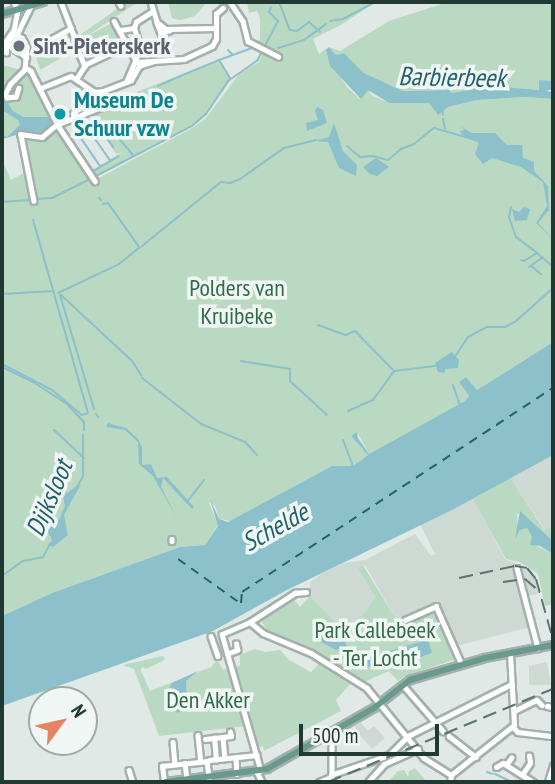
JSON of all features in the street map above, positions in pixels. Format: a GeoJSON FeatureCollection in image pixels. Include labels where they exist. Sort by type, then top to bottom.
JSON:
{"type":"FeatureCollection","features":[{"type":"Feature","properties":{"kind":"main road"},"geometry":{"type":"LineString","coordinates":[[2,14],[43,2]]}},
{"type":"Feature","properties":{"kind":"main road"},"geometry":{"type":"LineString","coordinates":[[165,782],[215,780],[259,771],[332,734],[381,703],[410,680],[510,653],[553,645]]}},
{"type":"Feature","properties":{"kind":"street"},"geometry":{"type":"LineString","coordinates":[[14,2],[17,11],[15,34],[6,41],[4,53],[14,50]]}},
{"type":"Feature","properties":{"kind":"street"},"geometry":{"type":"LineString","coordinates":[[61,2],[85,65]]}},
{"type":"Feature","properties":{"kind":"street"},"geometry":{"type":"LineString","coordinates":[[151,2],[157,22],[170,30],[216,27]]}},
{"type":"Feature","properties":{"kind":"street"},"geometry":{"type":"LineString","coordinates":[[26,57],[11,45],[31,4]]}},
{"type":"Feature","properties":{"kind":"street"},"geometry":{"type":"LineString","coordinates":[[136,62],[184,59],[212,46],[216,41],[216,14],[230,4],[243,21],[246,38],[253,45],[278,56]]}},
{"type":"Feature","properties":{"kind":"street"},"geometry":{"type":"LineString","coordinates":[[144,61],[134,28],[136,22],[153,11]]}},
{"type":"Feature","properties":{"kind":"street"},"geometry":{"type":"LineString","coordinates":[[114,21],[136,62]]}},
{"type":"Feature","properties":{"kind":"street"},"geometry":{"type":"LineString","coordinates":[[48,41],[71,28]]}},
{"type":"Feature","properties":{"kind":"street"},"geometry":{"type":"LineString","coordinates":[[121,30],[134,28]]}},
{"type":"Feature","properties":{"kind":"street"},"geometry":{"type":"LineString","coordinates":[[15,34],[27,47],[25,68],[10,84],[5,94],[7,98],[16,97],[19,88]]}},
{"type":"Feature","properties":{"kind":"street"},"geometry":{"type":"LineString","coordinates":[[126,81],[141,50]]}},
{"type":"Feature","properties":{"kind":"street"},"geometry":{"type":"LineString","coordinates":[[78,79],[85,65],[108,54]]}},
{"type":"Feature","properties":{"kind":"street"},"geometry":{"type":"LineString","coordinates":[[74,118],[74,114],[95,92],[131,80],[139,66],[154,61]]}},
{"type":"Feature","properties":{"kind":"street"},"geometry":{"type":"LineString","coordinates":[[25,68],[40,88],[58,124],[95,181]]}},
{"type":"Feature","properties":{"kind":"street"},"geometry":{"type":"LineString","coordinates":[[40,88],[67,76],[78,79],[95,92]]}},
{"type":"Feature","properties":{"kind":"street"},"geometry":{"type":"LineString","coordinates":[[20,134],[43,137],[58,124],[101,107]]}},
{"type":"Feature","properties":{"kind":"street"},"geometry":{"type":"LineString","coordinates":[[20,134],[26,171]]}},
{"type":"Feature","properties":{"kind":"street"},"geometry":{"type":"LineString","coordinates":[[20,134],[34,201]]}},
{"type":"Feature","properties":{"kind":"street"},"geometry":{"type":"LineString","coordinates":[[517,568],[538,648]]}},
{"type":"Feature","properties":{"kind":"street"},"geometry":{"type":"LineString","coordinates":[[218,656],[210,637],[251,624],[295,593],[306,592]]}},
{"type":"Feature","properties":{"kind":"street"},"geometry":{"type":"LineString","coordinates":[[405,620],[436,606],[462,665]]}},
{"type":"Feature","properties":{"kind":"street"},"geometry":{"type":"LineString","coordinates":[[251,624],[367,688],[424,758],[451,775]]}},
{"type":"Feature","properties":{"kind":"street"},"geometry":{"type":"LineString","coordinates":[[251,624],[269,639],[282,642]]}},
{"type":"Feature","properties":{"kind":"street"},"geometry":{"type":"LineString","coordinates":[[222,634],[257,754],[262,782]]}},
{"type":"Feature","properties":{"kind":"street"},"geometry":{"type":"LineString","coordinates":[[229,653],[237,650],[236,644]]}},
{"type":"Feature","properties":{"kind":"street"},"geometry":{"type":"LineString","coordinates":[[450,782],[451,775],[513,727],[510,653]]}},
{"type":"Feature","properties":{"kind":"street"},"geometry":{"type":"LineString","coordinates":[[319,782],[391,753],[408,736],[512,684]]}},
{"type":"Feature","properties":{"kind":"street"},"geometry":{"type":"LineString","coordinates":[[403,685],[443,732]]}},
{"type":"Feature","properties":{"kind":"street"},"geometry":{"type":"LineString","coordinates":[[514,711],[537,700],[553,708]]}},
{"type":"Feature","properties":{"kind":"street"},"geometry":{"type":"LineString","coordinates":[[513,727],[518,732],[553,736]]}},
{"type":"Feature","properties":{"kind":"street"},"geometry":{"type":"LineString","coordinates":[[205,738],[231,736],[230,732]]}},
{"type":"Feature","properties":{"kind":"street"},"geometry":{"type":"LineString","coordinates":[[331,778],[332,734]]}},
{"type":"Feature","properties":{"kind":"street"},"geometry":{"type":"LineString","coordinates":[[198,735],[215,780]]}},
{"type":"Feature","properties":{"kind":"street"},"geometry":{"type":"LineString","coordinates":[[449,736],[476,757]]}},
{"type":"Feature","properties":{"kind":"street"},"geometry":{"type":"LineString","coordinates":[[223,737],[225,758]]}},
{"type":"Feature","properties":{"kind":"street"},"geometry":{"type":"LineString","coordinates":[[214,738],[216,760]]}},
{"type":"Feature","properties":{"kind":"street"},"geometry":{"type":"LineString","coordinates":[[173,742],[175,764]]}},
{"type":"Feature","properties":{"kind":"street"},"geometry":{"type":"LineString","coordinates":[[368,782],[384,764],[418,749]]}},
{"type":"Feature","properties":{"kind":"street"},"geometry":{"type":"LineString","coordinates":[[165,782],[162,766],[257,754]]}},
{"type":"Feature","properties":{"kind":"street"},"geometry":{"type":"LineString","coordinates":[[523,774],[529,756]]}},
{"type":"Feature","properties":{"kind":"street"},"geometry":{"type":"LineString","coordinates":[[236,757],[237,775]]}},
{"type":"Feature","properties":{"kind":"street"},"geometry":{"type":"LineString","coordinates":[[506,765],[511,758]]}},
{"type":"Feature","properties":{"kind":"street"},"geometry":{"type":"LineString","coordinates":[[186,763],[187,781]]}},
{"type":"Feature","properties":{"kind":"street"},"geometry":{"type":"LineString","coordinates":[[496,767],[506,765],[534,782]]}},
{"type":"Feature","properties":{"kind":"street"},"geometry":{"type":"LineString","coordinates":[[548,782],[553,766]]}},
{"type":"Feature","properties":{"kind":"street"},"geometry":{"type":"LineString","coordinates":[[129,770],[133,782]]}},
{"type":"Feature","properties":{"kind":"shaded area"},"geometry":{"type":"Polygon","coordinates":[[[553,454],[553,526],[545,530],[510,477],[553,454]]]}},
{"type":"Feature","properties":{"kind":"shaded area"},"geometry":{"type":"Polygon","coordinates":[[[472,498],[505,559],[532,571],[539,593],[522,598],[530,627],[452,647],[398,622],[365,565],[358,569],[375,597],[366,611],[344,632],[310,596],[310,582],[323,573],[345,563],[365,560],[415,534],[431,556],[435,554],[420,524],[472,498]]]}},
{"type":"Feature","properties":{"kind":"shaded area"},"geometry":{"type":"Polygon","coordinates":[[[547,662],[551,685],[529,685],[529,666],[547,662]]]}},
{"type":"Feature","properties":{"kind":"shaded area"},"geometry":{"type":"Polygon","coordinates":[[[361,723],[368,731],[374,726],[385,738],[372,749],[357,732],[355,726],[361,723]]]}},
{"type":"Feature","properties":{"kind":"green space"},"geometry":{"type":"Polygon","coordinates":[[[127,2],[138,2],[87,36],[110,24],[118,38],[92,53],[83,38],[59,54],[61,58],[40,70],[36,57],[41,57],[69,35],[74,39],[127,2]]]}},
{"type":"Feature","properties":{"kind":"green space"},"geometry":{"type":"Polygon","coordinates":[[[168,2],[207,2],[195,16],[180,20],[172,18],[168,2]]]}},
{"type":"Feature","properties":{"kind":"green space","name":"Polders van Kruibeke"},"geometry":{"type":"Polygon","coordinates":[[[247,2],[376,2],[313,39],[319,54],[327,48],[327,56],[347,87],[360,99],[368,89],[371,95],[389,103],[429,103],[443,111],[448,107],[477,100],[526,97],[553,99],[553,342],[477,390],[466,377],[459,382],[469,396],[465,401],[369,454],[357,432],[351,436],[368,455],[353,466],[332,466],[231,521],[219,519],[215,506],[209,502],[218,525],[205,545],[180,547],[52,593],[2,616],[2,160],[11,180],[27,171],[21,133],[2,138],[2,65],[29,72],[90,171],[123,152],[116,154],[89,113],[76,116],[87,104],[90,110],[219,60],[231,79],[206,114],[192,126],[94,177],[95,180],[194,127],[206,118],[240,73],[259,62],[264,50],[250,41],[247,35],[256,42],[260,40],[260,18],[257,11],[249,13],[247,2]]]}},
{"type":"Feature","properties":{"kind":"green space"},"geometry":{"type":"Polygon","coordinates":[[[448,2],[553,2],[553,82],[540,90],[492,86],[451,93],[448,90],[403,91],[364,73],[344,53],[336,55],[329,47],[340,51],[389,21],[448,2]]]}},
{"type":"Feature","properties":{"kind":"green space"},"geometry":{"type":"Polygon","coordinates":[[[510,477],[544,530],[553,526],[553,541],[522,513],[517,514],[515,538],[520,530],[527,528],[532,537],[531,543],[553,554],[553,604],[545,606],[538,574],[520,562],[506,559],[472,498],[510,477]]]}},
{"type":"Feature","properties":{"kind":"green space","name":"Park Callebeek - Ter Locht"},"geometry":{"type":"Polygon","coordinates":[[[362,564],[398,622],[404,623],[435,609],[457,659],[405,676],[398,681],[389,671],[364,682],[323,658],[264,632],[266,628],[258,616],[293,598],[300,607],[310,596],[344,631],[366,611],[375,597],[358,569],[362,564]]]}},
{"type":"Feature","properties":{"kind":"green space","name":"Park Callebeek - Ter Locht"},"geometry":{"type":"Polygon","coordinates":[[[255,649],[265,652],[280,650],[289,660],[311,672],[321,662],[352,682],[336,700],[341,711],[264,751],[263,746],[257,748],[236,667],[240,665],[240,655],[255,649]]]}},
{"type":"Feature","properties":{"kind":"green space","name":"Den Akker"},"geometry":{"type":"Polygon","coordinates":[[[163,656],[165,660],[146,669],[142,667],[141,671],[150,691],[211,667],[217,660],[223,670],[232,667],[247,726],[159,736],[134,669],[123,665],[163,656]]]}},
{"type":"Feature","properties":{"kind":"green space"},"geometry":{"type":"Polygon","coordinates":[[[415,768],[427,782],[388,782],[398,771],[404,770],[408,777],[409,771],[415,768]]]}},
{"type":"Feature","properties":{"kind":"water"},"geometry":{"type":"Polygon","coordinates":[[[329,47],[336,55],[344,53],[364,73],[403,91],[449,90],[451,93],[492,86],[539,90],[539,80],[552,81],[553,89],[546,91],[553,92],[553,99],[526,97],[477,100],[448,107],[438,115],[429,103],[389,103],[368,90],[361,99],[330,66],[326,50],[329,47]]]}},
{"type":"Feature","properties":{"kind":"water"},"geometry":{"type":"Polygon","coordinates":[[[7,102],[13,111],[23,117],[50,117],[54,126],[39,136],[23,133],[6,138],[20,125],[18,120],[2,110],[2,103],[7,102]]]}},
{"type":"Feature","properties":{"kind":"water"},"geometry":{"type":"Polygon","coordinates":[[[317,107],[323,110],[327,123],[307,131],[306,123],[318,120],[315,111],[317,107]]]}},
{"type":"Feature","properties":{"kind":"water"},"geometry":{"type":"Polygon","coordinates":[[[334,123],[343,151],[357,165],[356,176],[339,168],[328,142],[314,141],[329,137],[334,123]]]}},
{"type":"Feature","properties":{"kind":"water"},"geometry":{"type":"Polygon","coordinates":[[[460,126],[472,133],[495,133],[507,145],[522,145],[523,158],[534,162],[534,171],[548,186],[549,210],[538,223],[553,239],[536,223],[547,206],[543,182],[521,167],[492,158],[483,164],[475,154],[479,143],[462,135],[460,131],[465,130],[460,126]]]}},
{"type":"Feature","properties":{"kind":"water"},"geometry":{"type":"Polygon","coordinates":[[[376,158],[389,167],[377,176],[370,174],[363,167],[376,158]]]}},
{"type":"Feature","properties":{"kind":"water"},"geometry":{"type":"Polygon","coordinates":[[[524,207],[530,209],[527,220],[515,221],[512,209],[519,212],[524,207]]]}},
{"type":"Feature","properties":{"kind":"water","name":"Schelde"},"geometry":{"type":"Polygon","coordinates":[[[553,342],[553,455],[452,510],[285,591],[213,631],[58,686],[28,686],[28,697],[2,706],[2,616],[52,593],[180,547],[205,545],[218,526],[210,499],[219,519],[228,522],[332,466],[353,466],[368,455],[351,436],[357,432],[369,454],[465,401],[469,396],[459,382],[466,377],[477,390],[553,342]]]}},
{"type":"Feature","properties":{"kind":"water"},"geometry":{"type":"Polygon","coordinates":[[[452,352],[459,360],[458,368],[445,369],[445,373],[438,372],[435,363],[452,352]]]}},
{"type":"Feature","properties":{"kind":"water"},"geometry":{"type":"Polygon","coordinates":[[[108,423],[126,428],[138,439],[142,447],[142,465],[151,464],[157,478],[167,477],[194,507],[192,509],[163,478],[161,487],[177,518],[153,476],[139,464],[138,442],[125,430],[106,427],[108,423]]]}},
{"type":"Feature","properties":{"kind":"water"},"geometry":{"type":"Polygon","coordinates":[[[81,484],[64,515],[68,535],[53,547],[49,545],[52,540],[48,532],[50,527],[57,524],[65,506],[63,497],[81,484]]]}},
{"type":"Feature","properties":{"kind":"water"},"geometry":{"type":"Polygon","coordinates":[[[520,511],[553,541],[553,554],[540,546],[530,545],[532,537],[527,528],[520,530],[515,539],[520,511]]]}},
{"type":"Feature","properties":{"kind":"water"},"geometry":{"type":"Polygon","coordinates":[[[321,622],[345,640],[347,648],[336,650],[321,642],[321,622]]]}},
{"type":"Feature","properties":{"kind":"water"},"geometry":{"type":"Polygon","coordinates":[[[425,629],[432,653],[415,659],[378,663],[362,670],[361,659],[420,642],[425,629]]]}},
{"type":"Feature","properties":{"kind":"water"},"geometry":{"type":"Polygon","coordinates":[[[198,671],[186,681],[187,703],[178,713],[168,705],[166,694],[172,683],[198,671]]]}},
{"type":"Feature","properties":{"kind":"waterway","name":"Barbierbeek"},"geometry":{"type":"LineString","coordinates":[[279,2],[290,30],[297,31],[309,22],[320,32]]}},
{"type":"Feature","properties":{"kind":"waterway"},"geometry":{"type":"LineString","coordinates":[[330,21],[343,19],[375,2]]}},
{"type":"Feature","properties":{"kind":"waterway"},"geometry":{"type":"LineString","coordinates":[[94,177],[192,126],[206,114],[228,81],[257,61],[278,21],[269,12],[271,7]]}},
{"type":"Feature","properties":{"kind":"waterway"},"geometry":{"type":"LineString","coordinates":[[278,48],[304,40],[326,24]]}},
{"type":"Feature","properties":{"kind":"waterway"},"geometry":{"type":"LineString","coordinates":[[230,78],[219,60],[255,47]]}},
{"type":"Feature","properties":{"kind":"waterway"},"geometry":{"type":"LineString","coordinates":[[228,50],[232,54]]}},
{"type":"Feature","properties":{"kind":"waterway"},"geometry":{"type":"LineString","coordinates":[[178,77],[219,60]]}},
{"type":"Feature","properties":{"kind":"waterway"},"geometry":{"type":"LineString","coordinates":[[158,86],[176,78]]}},
{"type":"Feature","properties":{"kind":"waterway"},"geometry":{"type":"LineString","coordinates":[[442,109],[443,115]]}},
{"type":"Feature","properties":{"kind":"waterway"},"geometry":{"type":"LineString","coordinates":[[90,114],[93,120]]}},
{"type":"Feature","properties":{"kind":"waterway"},"geometry":{"type":"LineString","coordinates":[[443,119],[445,129]]}},
{"type":"Feature","properties":{"kind":"waterway"},"geometry":{"type":"LineString","coordinates":[[95,122],[113,147]]}},
{"type":"Feature","properties":{"kind":"waterway","name":"Barbierbeek"},"geometry":{"type":"LineString","coordinates":[[347,146],[360,157],[372,156],[388,160],[434,128],[473,139]]}},
{"type":"Feature","properties":{"kind":"waterway"},"geometry":{"type":"LineString","coordinates":[[88,129],[110,161]]}},
{"type":"Feature","properties":{"kind":"waterway"},"geometry":{"type":"LineString","coordinates":[[112,129],[121,141]]}},
{"type":"Feature","properties":{"kind":"waterway"},"geometry":{"type":"LineString","coordinates":[[76,131],[100,166]]}},
{"type":"Feature","properties":{"kind":"waterway"},"geometry":{"type":"LineString","coordinates":[[2,138],[6,137]]}},
{"type":"Feature","properties":{"kind":"waterway"},"geometry":{"type":"LineString","coordinates":[[142,246],[221,182],[230,183],[240,179],[284,148],[316,140]]}},
{"type":"Feature","properties":{"kind":"waterway"},"geometry":{"type":"LineString","coordinates":[[122,142],[133,155]]}},
{"type":"Feature","properties":{"kind":"waterway"},"geometry":{"type":"LineString","coordinates":[[95,177],[92,172],[119,156]]}},
{"type":"Feature","properties":{"kind":"waterway"},"geometry":{"type":"LineString","coordinates":[[36,199],[52,198],[92,178]]}},
{"type":"Feature","properties":{"kind":"waterway"},"geometry":{"type":"LineString","coordinates":[[2,202],[30,200]]}},
{"type":"Feature","properties":{"kind":"waterway"},"geometry":{"type":"LineString","coordinates":[[103,204],[108,203],[139,247]]}},
{"type":"Feature","properties":{"kind":"waterway"},"geometry":{"type":"LineString","coordinates":[[511,207],[509,217],[516,237],[537,253]]}},
{"type":"Feature","properties":{"kind":"waterway"},"geometry":{"type":"LineString","coordinates":[[2,364],[52,390],[82,415],[88,413],[33,220]]}},
{"type":"Feature","properties":{"kind":"waterway"},"geometry":{"type":"LineString","coordinates":[[58,293],[119,264],[140,247]]}},
{"type":"Feature","properties":{"kind":"waterway"},"geometry":{"type":"LineString","coordinates":[[521,260],[524,261],[537,253],[553,267]]}},
{"type":"Feature","properties":{"kind":"waterway"},"geometry":{"type":"LineString","coordinates":[[529,267],[542,258]]}},
{"type":"Feature","properties":{"kind":"waterway"},"geometry":{"type":"LineString","coordinates":[[531,266],[541,274]]}},
{"type":"Feature","properties":{"kind":"waterway"},"geometry":{"type":"LineString","coordinates":[[456,355],[468,337],[487,327],[505,327],[515,322],[553,288]]}},
{"type":"Feature","properties":{"kind":"waterway"},"geometry":{"type":"LineString","coordinates":[[2,294],[54,291]]}},
{"type":"Feature","properties":{"kind":"waterway"},"geometry":{"type":"LineString","coordinates":[[60,295],[94,409]]}},
{"type":"Feature","properties":{"kind":"waterway"},"geometry":{"type":"LineString","coordinates":[[61,295],[132,361],[141,375]]}},
{"type":"Feature","properties":{"kind":"waterway"},"geometry":{"type":"LineString","coordinates":[[318,325],[346,335],[355,331],[393,370]]}},
{"type":"Feature","properties":{"kind":"waterway"},"geometry":{"type":"LineString","coordinates":[[241,361],[290,369],[290,381],[327,415]]}},
{"type":"Feature","properties":{"kind":"waterway"},"geometry":{"type":"LineString","coordinates":[[348,411],[373,400],[394,371],[435,366]]}},
{"type":"Feature","properties":{"kind":"waterway","name":"Dijksloot"},"geometry":{"type":"LineString","coordinates":[[2,367],[33,382],[67,404],[84,422],[84,430]]}},
{"type":"Feature","properties":{"kind":"waterway"},"geometry":{"type":"LineString","coordinates":[[142,378],[201,424],[245,442],[257,455]]}},
{"type":"Feature","properties":{"kind":"waterway"},"geometry":{"type":"LineString","coordinates":[[453,385],[460,405]]}},
{"type":"Feature","properties":{"kind":"waterway"},"geometry":{"type":"LineString","coordinates":[[54,430],[84,458]]}},
{"type":"Feature","properties":{"kind":"waterway","name":"Dijksloot"},"geometry":{"type":"LineString","coordinates":[[66,495],[77,487],[83,476],[83,435]]}},
{"type":"Feature","properties":{"kind":"waterway"},"geometry":{"type":"LineString","coordinates":[[343,440],[353,466]]}},
{"type":"Feature","properties":{"kind":"waterway"},"geometry":{"type":"LineString","coordinates":[[187,502],[204,480]]}},
{"type":"Feature","properties":{"kind":"waterway","name":"Dijksloot"},"geometry":{"type":"LineString","coordinates":[[2,576],[23,561],[43,557],[50,544]]}},
{"type":"Feature","properties":{"kind":"waterway"},"geometry":{"type":"LineString","coordinates":[[487,772],[493,774]]}},
{"type":"Feature","properties":{"kind":"waterway"},"geometry":{"type":"LineString","coordinates":[[495,774],[512,782]]}},
{"type":"Feature","properties":{"kind":"ferry route"},"geometry":{"type":"LineString","coordinates":[[241,603],[242,592],[553,388]]}},
{"type":"Feature","properties":{"kind":"ferry route"},"geometry":{"type":"LineString","coordinates":[[178,559],[240,603]]}},
{"type":"Feature","properties":{"kind":"railway"},"geometry":{"type":"LineString","coordinates":[[459,578],[515,566],[527,568],[536,579],[553,640]]}},
{"type":"Feature","properties":{"kind":"railway"},"geometry":{"type":"LineString","coordinates":[[503,582],[525,579],[539,591]]}},
{"type":"Feature","properties":{"kind":"railway"},"geometry":{"type":"LineString","coordinates":[[328,782],[553,689]]}},
{"type":"Feature","properties":{"kind":"place","name":"Sint-Pieterskerk"},"geometry":{"type":"Point","coordinates":[19,46]}},
{"type":"Feature","properties":{"kind":"place","name":"Museum De Schuur vzw"},"geometry":{"type":"Point","coordinates":[60,114]}}]}
